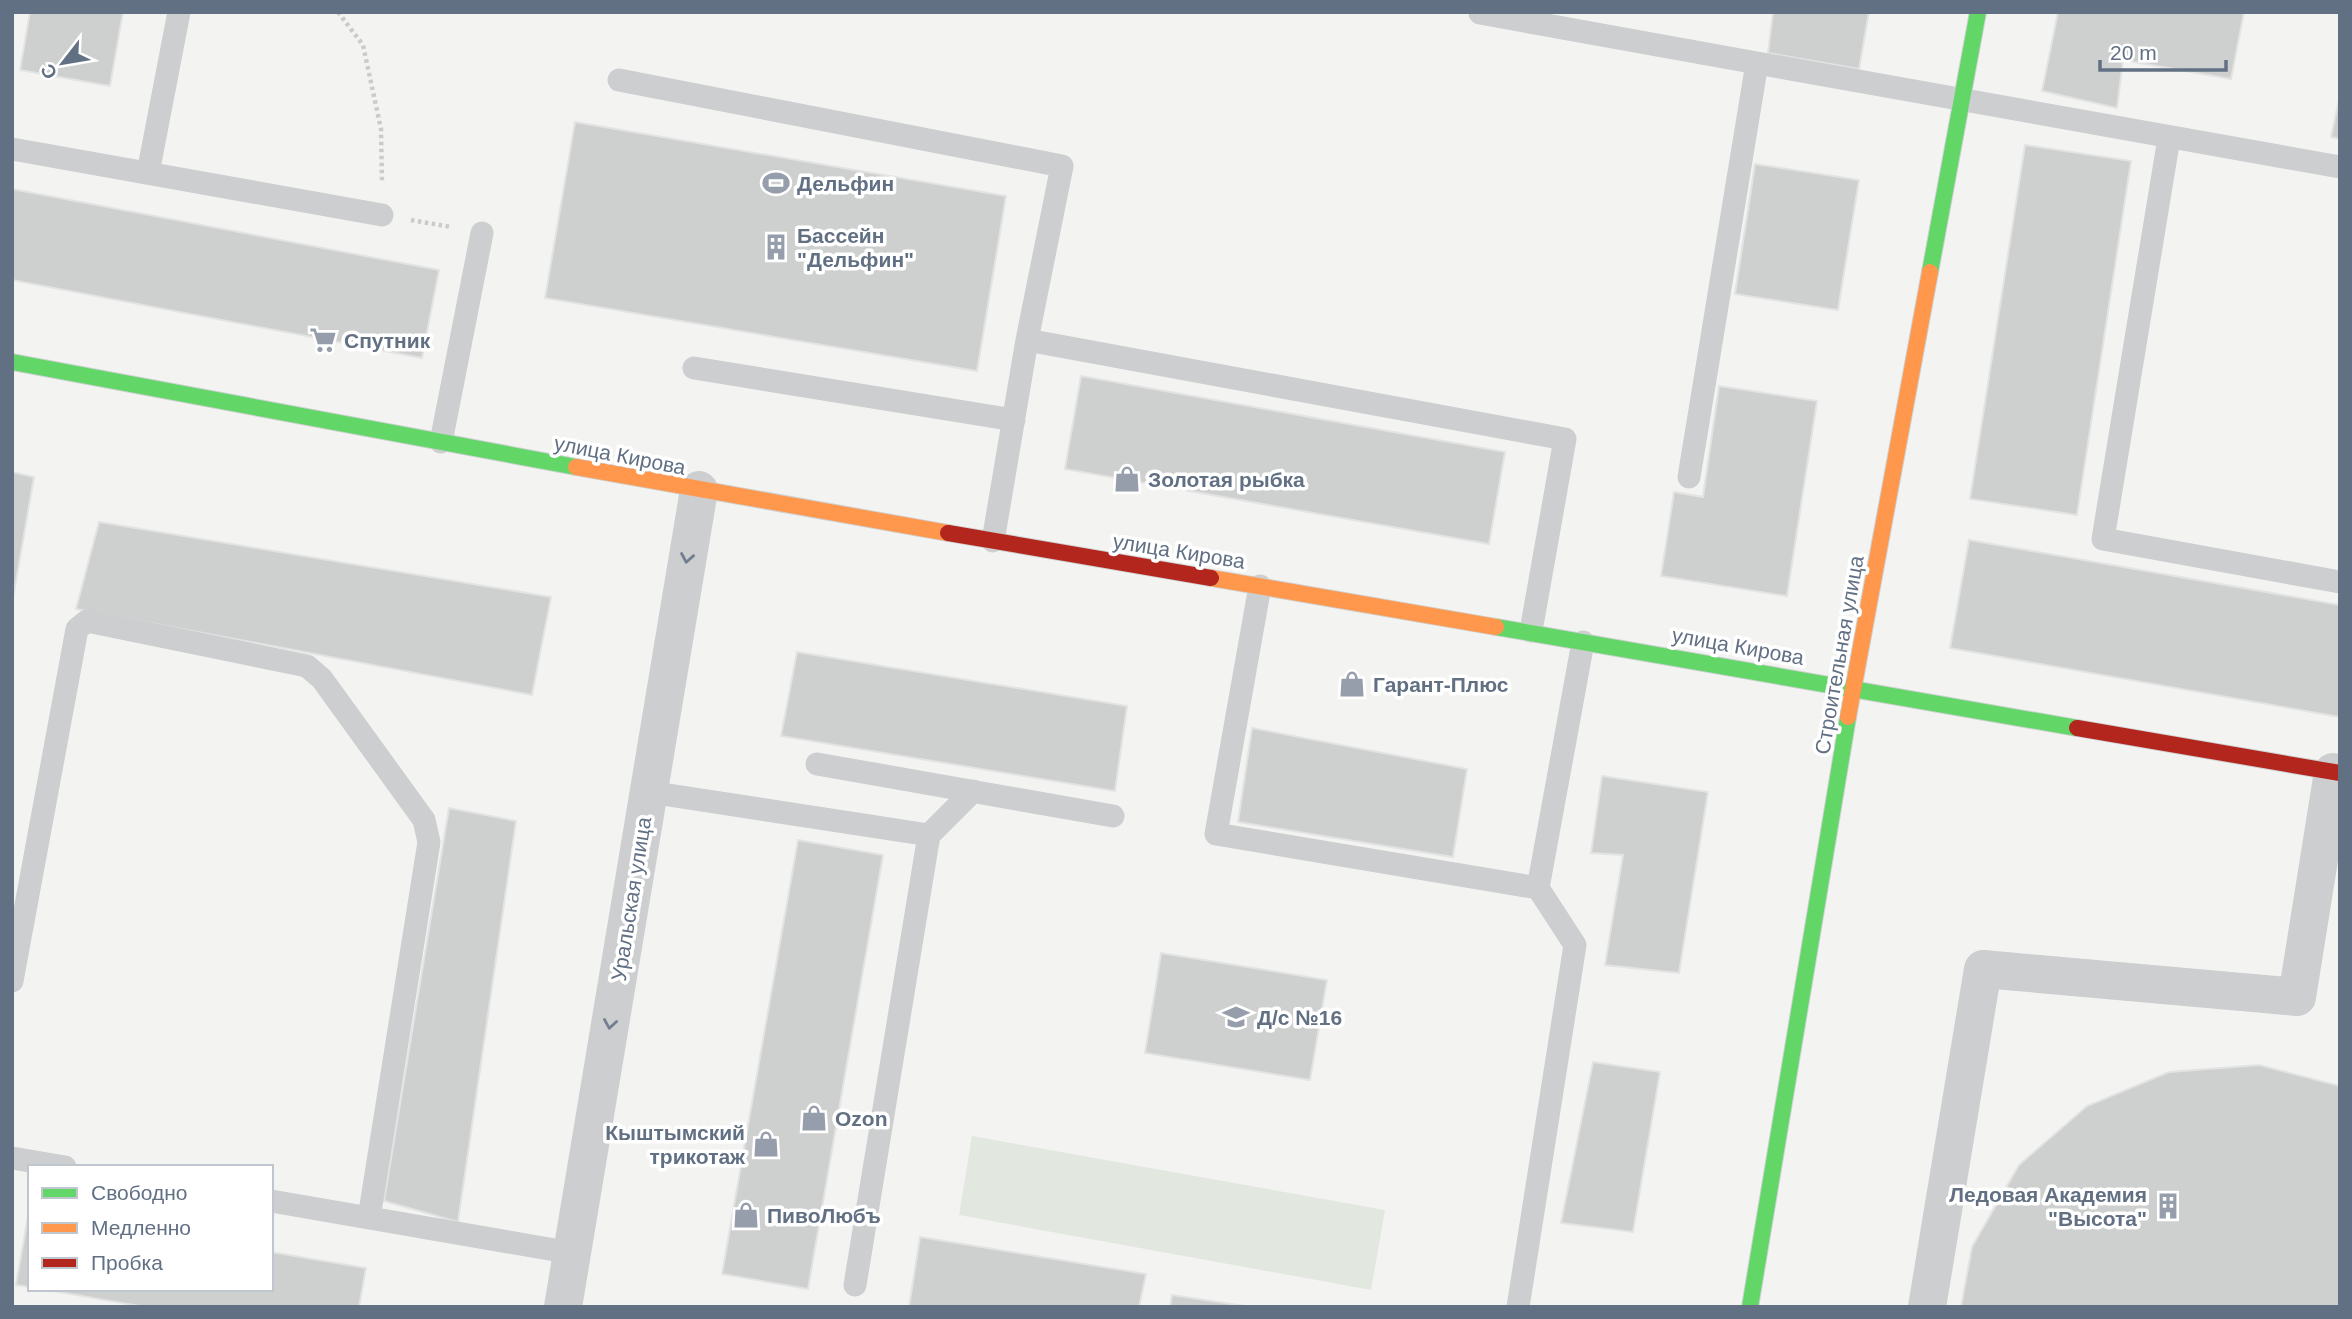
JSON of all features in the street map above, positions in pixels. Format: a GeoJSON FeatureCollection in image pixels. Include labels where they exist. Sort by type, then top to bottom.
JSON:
{"type":"FeatureCollection","features":[{"type":"Feature","properties":{"kind":"street","name":"Строительная улица"},"geometry":{"type":"LineString","coordinates":[[1750,1307],[1853,688],[1979,12]]}},
{"type":"Feature","properties":{"kind":"street","name":"улица Кирова"},"geometry":{"type":"LineString","coordinates":[[12,362],[699,491],[1531,631],[2336,772]]}},
{"type":"Feature","properties":{"kind":"street","name":"Уральская улица"},"geometry":{"type":"LineString","coordinates":[[563,1307],[699,491]]}},
{"type":"Feature","properties":{"kind":"street"},"geometry":{"type":"LineString","coordinates":[[1927,1307],[1983,969],[2297,997],[2336,772]]}},
{"type":"Feature","properties":{"kind":"lane"},"geometry":{"type":"LineString","coordinates":[[148,173],[179,12]]}},
{"type":"Feature","properties":{"kind":"lane"},"geometry":{"type":"LineString","coordinates":[[1480,13],[2340,167]]}},
{"type":"Feature","properties":{"kind":"lane"},"geometry":{"type":"LineString","coordinates":[[1689,477],[1757,63]]}},
{"type":"Feature","properties":{"kind":"lane"},"geometry":{"type":"LineString","coordinates":[[619,80],[1062,166],[1027,340],[993,541]]}},
{"type":"Feature","properties":{"kind":"lane"},"geometry":{"type":"LineString","coordinates":[[2169,138],[2103,539],[2340,582]]}},
{"type":"Feature","properties":{"kind":"lane"},"geometry":{"type":"LineString","coordinates":[[12,149],[382,215]]}},
{"type":"Feature","properties":{"kind":"lane"},"geometry":{"type":"LineString","coordinates":[[441,442],[482,233]]}},
{"type":"Feature","properties":{"kind":"lane"},"geometry":{"type":"LineString","coordinates":[[1027,340],[1565,439],[1531,631]]}},
{"type":"Feature","properties":{"kind":"lane"},"geometry":{"type":"LineString","coordinates":[[694,368],[1014,420]]}},
{"type":"Feature","properties":{"kind":"lane"},"geometry":{"type":"LineString","coordinates":[[1260,586],[1216,834],[1538,888]]}},
{"type":"Feature","properties":{"kind":"lane"},"geometry":{"type":"LineString","coordinates":[[12,981],[22,875],[77,629],[81,623],[87,621],[307,666],[322,679],[424,820],[429,842],[369,1218]]}},
{"type":"Feature","properties":{"kind":"lane"},"geometry":{"type":"LineString","coordinates":[[1517,1307],[1575,945],[1538,888],[1583,642]]}},
{"type":"Feature","properties":{"kind":"lane"},"geometry":{"type":"LineString","coordinates":[[817,764],[1113,816]]}},
{"type":"Feature","properties":{"kind":"lane"},"geometry":{"type":"LineString","coordinates":[[855,1285],[929,835],[974,791]]}},
{"type":"Feature","properties":{"kind":"lane"},"geometry":{"type":"LineString","coordinates":[[649,792],[929,835]]}},
{"type":"Feature","properties":{"kind":"lane"},"geometry":{"type":"LineString","coordinates":[[12,1158],[53,1165]]}},
{"type":"Feature","properties":{"kind":"lane"},"geometry":{"type":"LineString","coordinates":[[273,1201],[572,1253]]}},
{"type":"Feature","properties":{"kind":"path"},"geometry":{"type":"LineString","coordinates":[[338,12],[363,45],[381,130],[382,215],[482,233]]}},
{"type":"Feature","properties":{"kind":"shaded area"},"geometry":{"type":"Polygon","coordinates":[[[972,1136],[1385,1210],[1371,1290],[959,1215],[972,1136]]]}},
{"type":"Feature","properties":{"kind":"building"},"geometry":{"type":"Polygon","coordinates":[[[30,12],[123,12],[110,86],[20,70],[30,12]]]}},
{"type":"Feature","properties":{"kind":"building"},"geometry":{"type":"Polygon","coordinates":[[[1773,12],[1869,12],[1859,69],[1768,53],[1773,12]]]}},
{"type":"Feature","properties":{"kind":"building"},"geometry":{"type":"Polygon","coordinates":[[[2058,12],[2244,12],[2231,79],[2123,60],[2117,108],[2042,91],[2058,12]]]}},
{"type":"Feature","properties":{"kind":"building"},"geometry":{"type":"Polygon","coordinates":[[[2340,95],[2340,139],[2331,137],[2340,95]]]}},
{"type":"Feature","properties":{"kind":"building","name":"Бассейн \"Дельфин\""},"geometry":{"type":"Polygon","coordinates":[[[575,122],[1006,196],[977,371],[545,298],[575,122]]]}},
{"type":"Feature","properties":{"kind":"building"},"geometry":{"type":"Polygon","coordinates":[[[2025,145],[2131,161],[2077,515],[1970,499],[2025,145]]]}},
{"type":"Feature","properties":{"kind":"building"},"geometry":{"type":"Polygon","coordinates":[[[1755,164],[1859,180],[1838,310],[1735,294],[1755,164]]]}},
{"type":"Feature","properties":{"kind":"building"},"geometry":{"type":"Polygon","coordinates":[[[12,189],[439,270],[422,358],[12,280],[12,189]]]}},
{"type":"Feature","properties":{"kind":"building"},"geometry":{"type":"Polygon","coordinates":[[[1081,376],[1505,452],[1489,544],[1065,469],[1081,376]]]}},
{"type":"Feature","properties":{"kind":"building"},"geometry":{"type":"Polygon","coordinates":[[[1719,386],[1817,401],[1787,596],[1661,576],[1674,492],[1703,497],[1719,386]]]}},
{"type":"Feature","properties":{"kind":"building"},"geometry":{"type":"Polygon","coordinates":[[[12,472],[34,477],[12,604],[12,472]]]}},
{"type":"Feature","properties":{"kind":"building"},"geometry":{"type":"Polygon","coordinates":[[[99,522],[551,597],[532,695],[76,609],[99,522]]]}},
{"type":"Feature","properties":{"kind":"building"},"geometry":{"type":"Polygon","coordinates":[[[1969,540],[2340,605],[2340,717],[1950,648],[1969,540]]]}},
{"type":"Feature","properties":{"kind":"building"},"geometry":{"type":"Polygon","coordinates":[[[797,652],[1127,706],[1115,791],[781,736],[797,652]]]}},
{"type":"Feature","properties":{"kind":"building"},"geometry":{"type":"Polygon","coordinates":[[[1252,728],[1467,769],[1453,857],[1238,822],[1252,728]]]}},
{"type":"Feature","properties":{"kind":"building"},"geometry":{"type":"Polygon","coordinates":[[[1602,776],[1708,792],[1679,973],[1605,965],[1623,855],[1591,853],[1602,776]]]}},
{"type":"Feature","properties":{"kind":"building"},"geometry":{"type":"Polygon","coordinates":[[[449,808],[516,821],[458,1222],[384,1201],[449,808]]]}},
{"type":"Feature","properties":{"kind":"building"},"geometry":{"type":"Polygon","coordinates":[[[798,840],[883,855],[808,1289],[722,1274],[798,840]]]}},
{"type":"Feature","properties":{"kind":"building","name":"Д/с №16"},"geometry":{"type":"Polygon","coordinates":[[[1161,953],[1327,980],[1310,1080],[1145,1053],[1161,953]]]}},
{"type":"Feature","properties":{"kind":"building"},"geometry":{"type":"Polygon","coordinates":[[[1593,1062],[1660,1072],[1633,1232],[1561,1223],[1593,1062]]]}},
{"type":"Feature","properties":{"kind":"building","name":"Ледовая Академия \"Высота\""},"geometry":{"type":"Polygon","coordinates":[[[2259,1065],[2340,1086],[2340,1307],[1961,1307],[1972,1247],[2019,1165],[2087,1106],[2169,1072],[2259,1065]]]}},
{"type":"Feature","properties":{"kind":"building"},"geometry":{"type":"Polygon","coordinates":[[[28,1216],[28,1287],[16,1285],[28,1216]]]}},
{"type":"Feature","properties":{"kind":"building"},"geometry":{"type":"Polygon","coordinates":[[[920,1237],[1146,1274],[1139,1307],[909,1307],[920,1237]]]}},
{"type":"Feature","properties":{"kind":"building"},"geometry":{"type":"Polygon","coordinates":[[[273,1252],[366,1268],[359,1307],[145,1307],[53,1291],[273,1291],[273,1252]]]}},
{"type":"Feature","properties":{"kind":"building"},"geometry":{"type":"Polygon","coordinates":[[[1172,1295],[1251,1307],[1170,1307],[1172,1295]]]}},
{"type":"Feature","properties":{"kind":"traffic: fast"},"geometry":{"type":"LineString","coordinates":[[1930,272],[1978,12]]}},
{"type":"Feature","properties":{"kind":"traffic: fast"},"geometry":{"type":"LineString","coordinates":[[12,362],[576,467]]}},
{"type":"Feature","properties":{"kind":"traffic: fast"},"geometry":{"type":"LineString","coordinates":[[1496,627],[2077,728]]}},
{"type":"Feature","properties":{"kind":"traffic: fast"},"geometry":{"type":"LineString","coordinates":[[1750,1307],[1848,717]]}},
{"type":"Feature","properties":{"kind":"traffic: slow"},"geometry":{"type":"LineString","coordinates":[[1848,717],[1930,272]]}},
{"type":"Feature","properties":{"kind":"traffic: slow"},"geometry":{"type":"LineString","coordinates":[[576,467],[948,533]]}},
{"type":"Feature","properties":{"kind":"traffic: slow"},"geometry":{"type":"LineString","coordinates":[[1211,578],[1496,627]]}},
{"type":"Feature","properties":{"kind":"traffic: jam"},"geometry":{"type":"LineString","coordinates":[[948,533],[1211,578]]}},
{"type":"Feature","properties":{"kind":"traffic: jam"},"geometry":{"type":"LineString","coordinates":[[2077,728],[2340,773]]}},
{"type":"Feature","properties":{"kind":"place","name":"Дельфин"},"geometry":{"type":"Point","coordinates":[776,183]}},
{"type":"Feature","properties":{"kind":"place","name":"Бассейн \"Дельфин\""},"geometry":{"type":"Point","coordinates":[776,247]}},
{"type":"Feature","properties":{"kind":"place","name":"Спутник"},"geometry":{"type":"Point","coordinates":[323,340]}},
{"type":"Feature","properties":{"kind":"place","name":"Золотая рыбка"},"geometry":{"type":"Point","coordinates":[1127,479]}},
{"type":"Feature","properties":{"kind":"place","name":"Гарант-Плюс"},"geometry":{"type":"Point","coordinates":[1352,684]}},
{"type":"Feature","properties":{"kind":"place","name":"Д/с №16"},"geometry":{"type":"Point","coordinates":[1236,1017]}},
{"type":"Feature","properties":{"kind":"place","name":"Ozon"},"geometry":{"type":"Point","coordinates":[814,1118]}},
{"type":"Feature","properties":{"kind":"place","name":"Кыштымский трикотаж"},"geometry":{"type":"Point","coordinates":[766,1144]}},
{"type":"Feature","properties":{"kind":"place","name":"Ледовая Академия \"Высота\""},"geometry":{"type":"Point","coordinates":[2168,1206]}},
{"type":"Feature","properties":{"kind":"place","name":"ПивоЛюбъ"},"geometry":{"type":"Point","coordinates":[746,1215]}}]}
